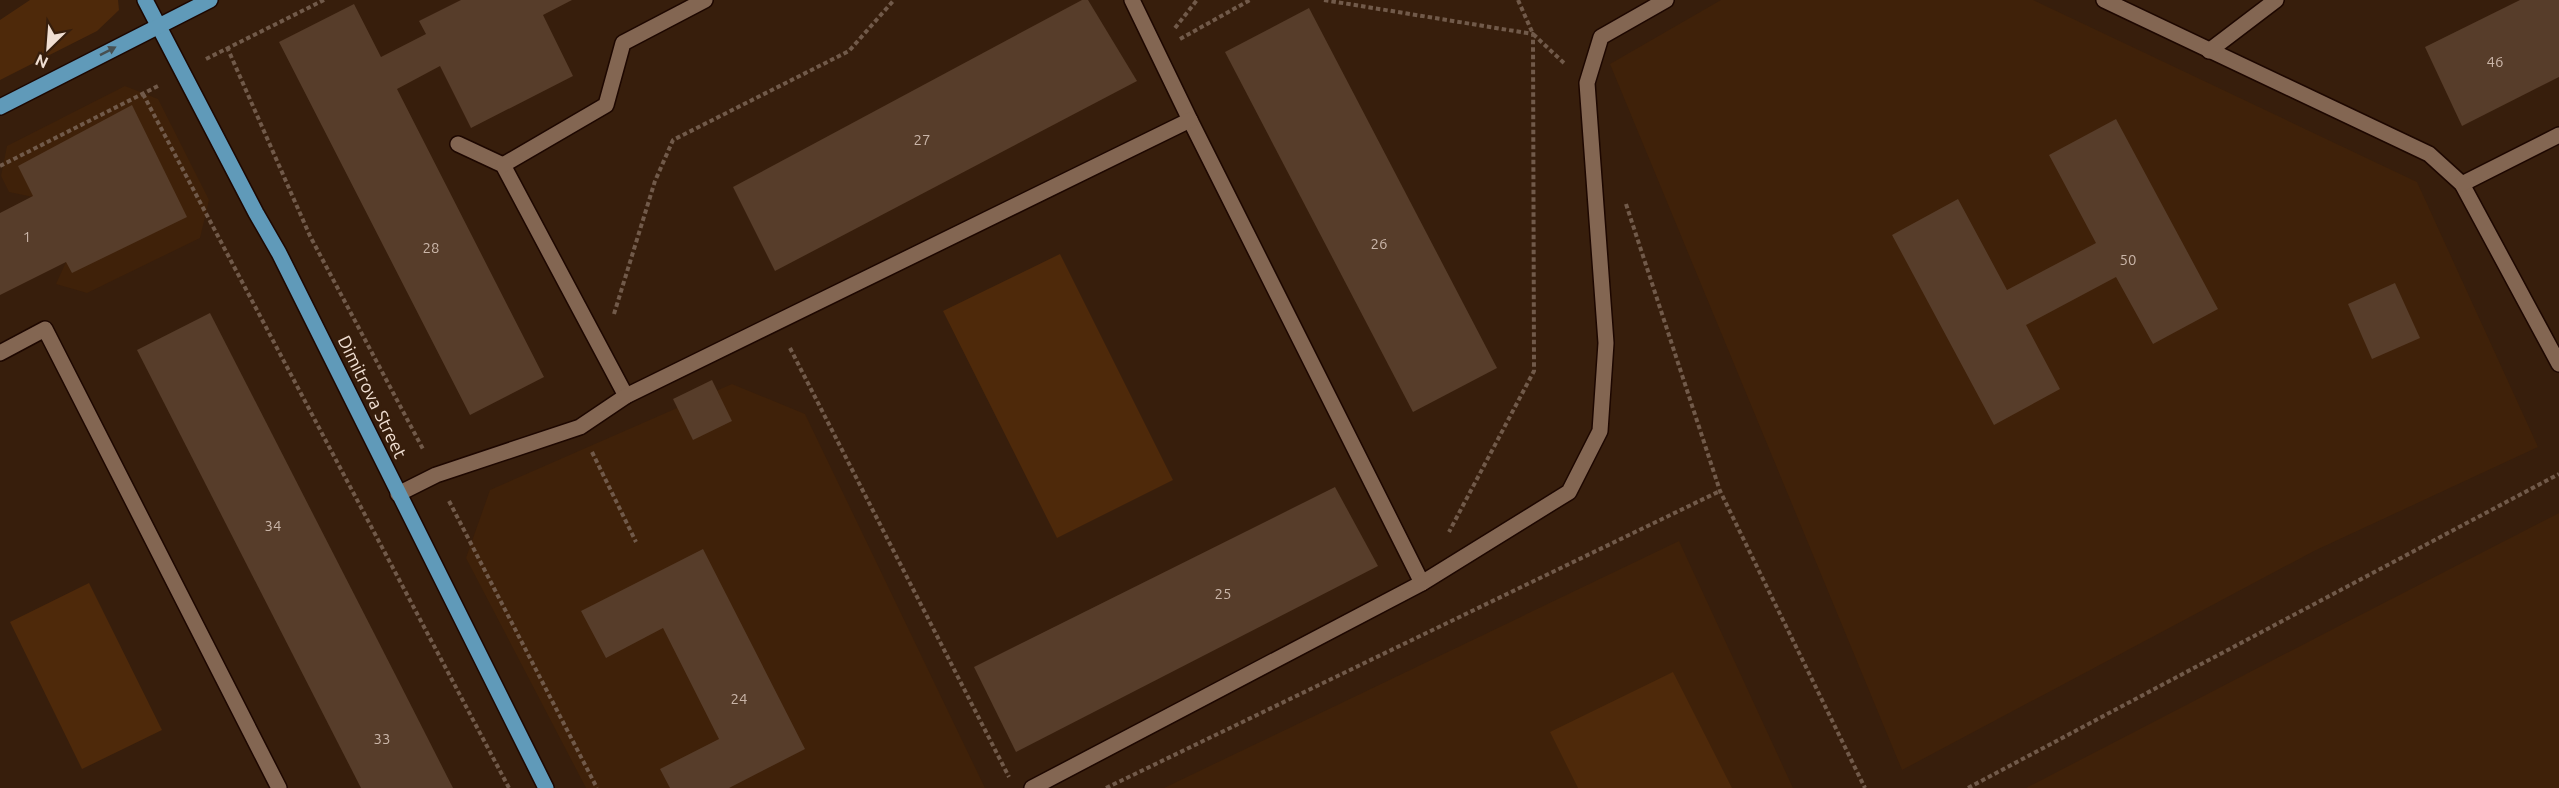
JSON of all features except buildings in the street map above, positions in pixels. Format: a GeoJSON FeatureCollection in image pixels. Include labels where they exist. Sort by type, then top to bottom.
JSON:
{"type":"FeatureCollection","features":[{"type":"Feature","properties":{"kind":"main road","name":"Dimitrova Street"},"geometry":{"type":"LineString","coordinates":[[145,0],[279,253],[546,788]]}},
{"type":"Feature","properties":{"kind":"main road"},"geometry":{"type":"LineString","coordinates":[[0,107],[210,0]]}},
{"type":"Feature","properties":{"kind":"lane"},"geometry":{"type":"LineString","coordinates":[[503,165],[606,105],[622,43],[705,0]]}},
{"type":"Feature","properties":{"kind":"lane"},"geometry":{"type":"LineString","coordinates":[[1132,0],[1422,583]]}},
{"type":"Feature","properties":{"kind":"lane"},"geometry":{"type":"LineString","coordinates":[[1032,788],[1422,583],[1569,492],[1600,431],[1606,343],[1587,83],[1601,37],[1666,0]]}},
{"type":"Feature","properties":{"kind":"lane"},"geometry":{"type":"LineString","coordinates":[[2104,0],[2429,154],[2462,184],[2559,364]]}},
{"type":"Feature","properties":{"kind":"lane"},"geometry":{"type":"LineString","coordinates":[[2209,51],[2276,0]]}},
{"type":"Feature","properties":{"kind":"lane"},"geometry":{"type":"LineString","coordinates":[[398,494],[436,475],[580,427],[626,396],[1190,120]]}},
{"type":"Feature","properties":{"kind":"lane"},"geometry":{"type":"LineString","coordinates":[[2462,184],[2559,135]]}},
{"type":"Feature","properties":{"kind":"lane"},"geometry":{"type":"LineString","coordinates":[[458,144],[503,165],[626,396]]}},
{"type":"Feature","properties":{"kind":"lane"},"geometry":{"type":"LineString","coordinates":[[0,353],[45,329],[279,788]]}},
{"type":"Feature","properties":{"kind":"path"},"geometry":{"type":"LineString","coordinates":[[603,352],[655,181],[674,140],[849,51],[894,0]]}},
{"type":"Feature","properties":{"kind":"path"},"geometry":{"type":"LineString","coordinates":[[1157,51],[1197,0]]}},
{"type":"Feature","properties":{"kind":"path"},"geometry":{"type":"LineString","coordinates":[[1157,51],[1250,0]]}},
{"type":"Feature","properties":{"kind":"path"},"geometry":{"type":"LineString","coordinates":[[1324,0],[1533,34],[1587,83]]}},
{"type":"Feature","properties":{"kind":"path"},"geometry":{"type":"LineString","coordinates":[[1444,540],[1534,371],[1533,34],[1518,0]]}},
{"type":"Feature","properties":{"kind":"path"},"geometry":{"type":"LineString","coordinates":[[227,46],[310,236],[597,788]]}},
{"type":"Feature","properties":{"kind":"path"},"geometry":{"type":"LineString","coordinates":[[143,94],[509,788]]}},
{"type":"Feature","properties":{"kind":"path"},"geometry":{"type":"LineString","coordinates":[[1624,196],[1720,491],[1865,788]]}},
{"type":"Feature","properties":{"kind":"path"},"geometry":{"type":"LineString","coordinates":[[777,323],[1014,788]]}},
{"type":"Feature","properties":{"kind":"path"},"geometry":{"type":"LineString","coordinates":[[580,427],[636,543]]}},
{"type":"Feature","properties":{"kind":"path"},"geometry":{"type":"LineString","coordinates":[[1968,788],[2559,474]]}},
{"type":"Feature","properties":{"kind":"path"},"geometry":{"type":"LineString","coordinates":[[1106,788],[1720,491]]}},
{"type":"Feature","properties":{"kind":"shaded area"},"geometry":{"type":"Polygon","coordinates":[[[30,0],[118,0],[119,10],[97,31],[0,80],[0,20],[30,0]]]}},
{"type":"Feature","properties":{"kind":"shaded area"},"geometry":{"type":"Polygon","coordinates":[[[1721,0],[2033,0],[2417,182],[2538,447],[2314,551],[1902,770],[1610,64],[1721,0]]]}},
{"type":"Feature","properties":{"kind":"shaded area"},"geometry":{"type":"Polygon","coordinates":[[[125,86],[158,99],[209,200],[200,238],[87,293],[56,284],[66,262],[33,197],[9,192],[1,176],[7,146],[125,86]]]}},
{"type":"Feature","properties":{"kind":"shaded area"},"geometry":{"type":"Polygon","coordinates":[[[1060,254],[1173,480],[1057,538],[943,311],[1060,254]]]}},
{"type":"Feature","properties":{"kind":"shaded area"},"geometry":{"type":"Polygon","coordinates":[[[732,384],[805,414],[985,788],[586,788],[466,558],[490,490],[732,384]]]}},
{"type":"Feature","properties":{"kind":"shaded area"},"geometry":{"type":"Polygon","coordinates":[[[2559,513],[2559,788],[2026,788],[2337,627],[2559,513]]]}},
{"type":"Feature","properties":{"kind":"shaded area"},"geometry":{"type":"Polygon","coordinates":[[[1679,541],[1793,788],[1164,788],[1679,541]]]}},
{"type":"Feature","properties":{"kind":"shaded area"},"geometry":{"type":"Polygon","coordinates":[[[89,583],[162,730],[82,769],[10,622],[89,583]]]}},
{"type":"Feature","properties":{"kind":"shaded area"},"geometry":{"type":"Polygon","coordinates":[[[1673,672],[1732,788],[1578,788],[1550,732],[1673,672]]]}}]}
